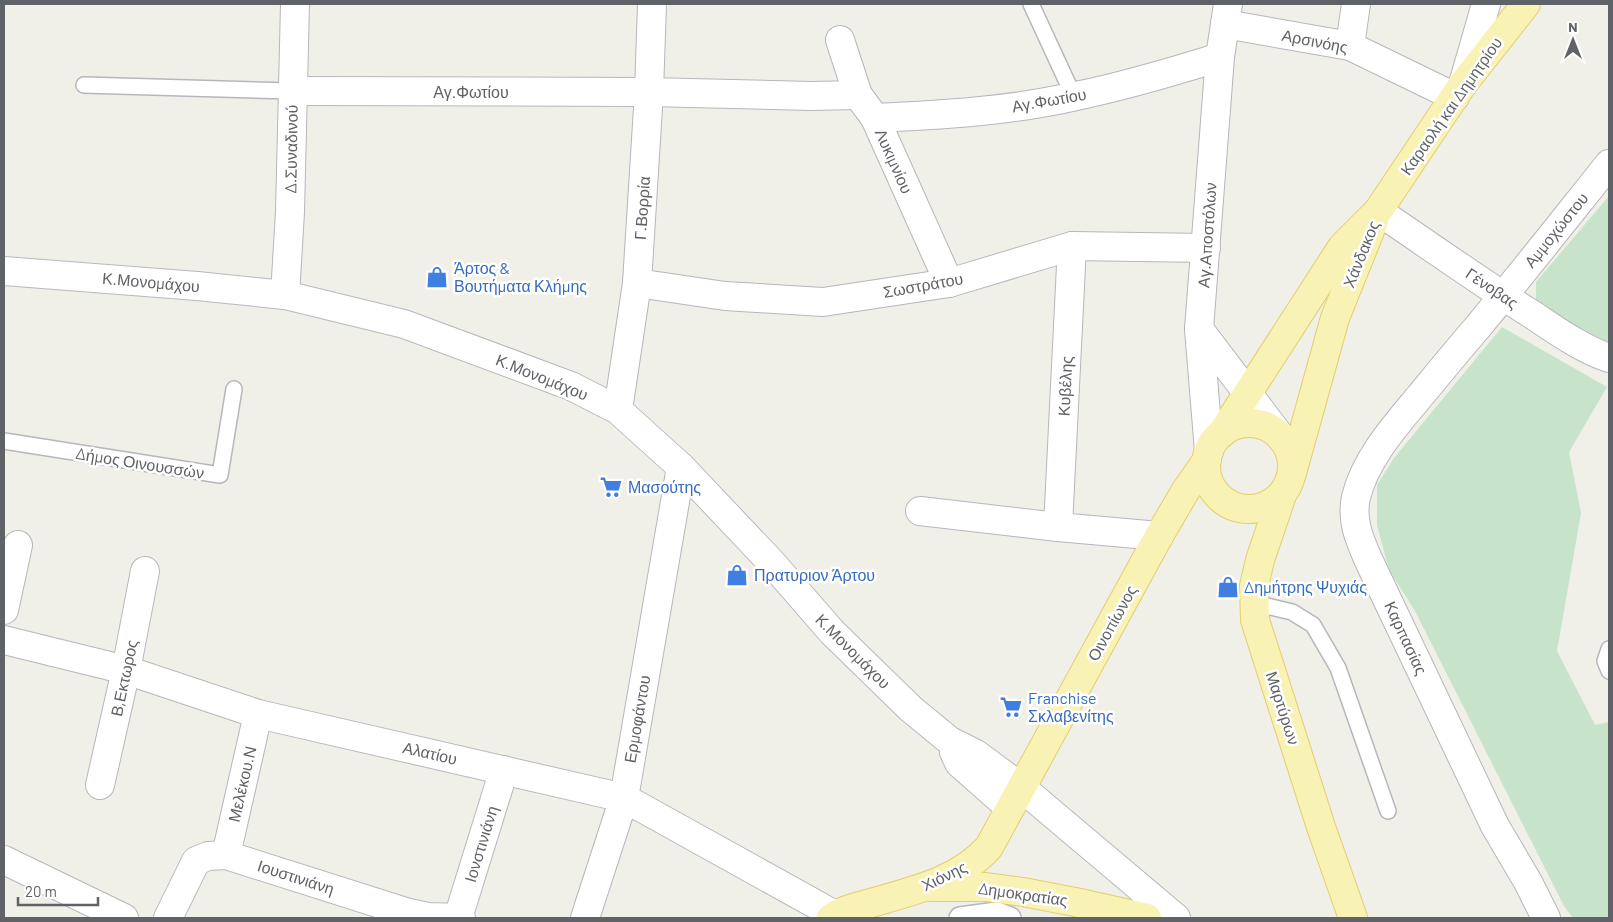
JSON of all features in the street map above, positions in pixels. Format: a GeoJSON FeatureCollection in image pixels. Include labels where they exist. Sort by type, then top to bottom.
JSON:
{"type":"FeatureCollection","features":[{"type":"Feature","properties":{"kind":"main road","name":"Καραολή και Δημητρίου"},"geometry":{"type":"LineString","coordinates":[[1378,211],[1459,90],[1526,4]]}},
{"type":"Feature","properties":{"kind":"main road","name":"Χάνδακος"},"geometry":{"type":"LineString","coordinates":[[1213,448],[1342,247],[1378,211]]}},
{"type":"Feature","properties":{"kind":"main road","name":"Χάνδακος"},"geometry":{"type":"LineString","coordinates":[[1287,484],[1335,318],[1378,211]]}},
{"type":"Feature","properties":{"kind":"main road"},"geometry":{"type":"LineString","coordinates":[[1261,425],[1274,431],[1283,440],[1291,456],[1287,484],[1271,503],[1258,508],[1244,509],[1232,505],[1220,498],[1207,474],[1213,448],[1234,426],[1261,425]]}},
{"type":"Feature","properties":{"kind":"main road","name":"Οινοπίωνος"},"geometry":{"type":"LineString","coordinates":[[1016,798],[1159,536],[1213,448]]}},
{"type":"Feature","properties":{"kind":"main road","name":"Μαρτύρων"},"geometry":{"type":"LineString","coordinates":[[1287,484],[1260,560],[1254,586],[1255,620],[1322,827],[1354,918]]}},
{"type":"Feature","properties":{"kind":"main road","name":"Χιόνης"},"geometry":{"type":"LineString","coordinates":[[833,917],[856,907],[928,887],[979,858],[989,847],[1016,798]]}},
{"type":"Feature","properties":{"kind":"main road","name":"Δημοκρατίας"},"geometry":{"type":"LineString","coordinates":[[928,887],[986,887],[1023,892],[1147,918]]}},
{"type":"Feature","properties":{"kind":"street","name":"Δ.Συναδινού"},"geometry":{"type":"LineString","coordinates":[[286,295],[295,4]]}},
{"type":"Feature","properties":{"kind":"street","name":"Γ.Βορρία"},"geometry":{"type":"LineString","coordinates":[[618,410],[637,283],[649,92],[652,4]]}},
{"type":"Feature","properties":{"kind":"street"},"geometry":{"type":"LineString","coordinates":[[1206,4],[1223,33]]}},
{"type":"Feature","properties":{"kind":"street"},"geometry":{"type":"LineString","coordinates":[[1350,46],[1356,4]]}},
{"type":"Feature","properties":{"kind":"street"},"geometry":{"type":"LineString","coordinates":[[1459,90],[1486,4]]}},
{"type":"Feature","properties":{"kind":"street","name":"Αγ.Φωτίου"},"geometry":{"type":"LineString","coordinates":[[875,118],[992,110],[1074,97],[1163,75],[1223,33]]}},
{"type":"Feature","properties":{"kind":"street","name":"Αρσινόης"},"geometry":{"type":"LineString","coordinates":[[1223,33],[1350,46],[1459,90]]}},
{"type":"Feature","properties":{"kind":"street","name":"Αγ.Αποστόλων"},"geometry":{"type":"LineString","coordinates":[[1213,448],[1199,329],[1223,33]]}},
{"type":"Feature","properties":{"kind":"street","name":"Λυκιμνίου"},"geometry":{"type":"LineString","coordinates":[[840,40],[858,95],[875,118],[949,283]]}},
{"type":"Feature","properties":{"kind":"street","name":"Αγ.Φωτίου"},"geometry":{"type":"LineString","coordinates":[[292,91],[649,92],[811,96],[858,95]]}},
{"type":"Feature","properties":{"kind":"street","name":"Αμμοχώστου"},"geometry":{"type":"LineString","coordinates":[[1503,296],[1609,164]]}},
{"type":"Feature","properties":{"kind":"street","name":"Γένοβας"},"geometry":{"type":"LineString","coordinates":[[1378,211],[1503,296],[1569,338],[1609,358]]}},
{"type":"Feature","properties":{"kind":"street","name":"Σωστράτου"},"geometry":{"type":"LineString","coordinates":[[637,283],[726,296],[823,302],[949,283],[1072,246],[1206,248]]}},
{"type":"Feature","properties":{"kind":"street","name":"Κυβέλης"},"geometry":{"type":"LineString","coordinates":[[1058,526],[1072,246]]}},
{"type":"Feature","properties":{"kind":"street","name":"Κ.Μονομάχου"},"geometry":{"type":"LineString","coordinates":[[4,270],[286,295],[404,324],[571,386],[618,410],[681,466],[772,563],[832,632],[911,709],[950,741],[976,754],[1016,798]]}},
{"type":"Feature","properties":{"kind":"street","name":"Καρπασίας"},"geometry":{"type":"LineString","coordinates":[[1503,296],[1383,443],[1370,462],[1360,484],[1353,511],[1357,534],[1495,826],[1528,882],[1546,918]]}},
{"type":"Feature","properties":{"kind":"street"},"geometry":{"type":"LineString","coordinates":[[1199,329],[1283,440]]}},
{"type":"Feature","properties":{"kind":"street","name":"Ερμοφάντου"},"geometry":{"type":"LineString","coordinates":[[585,918],[624,798],[681,466]]}},
{"type":"Feature","properties":{"kind":"street"},"geometry":{"type":"LineString","coordinates":[[673,515],[708,496]]}},
{"type":"Feature","properties":{"kind":"street"},"geometry":{"type":"LineString","coordinates":[[920,511],[1159,536]]}},
{"type":"Feature","properties":{"kind":"street"},"geometry":{"type":"LineString","coordinates":[[4,610],[18,545]]}},
{"type":"Feature","properties":{"kind":"street","name":"Β,Εκτωρος"},"geometry":{"type":"LineString","coordinates":[[100,785],[126,670],[144,571]]}},
{"type":"Feature","properties":{"kind":"street","name":"Αλατίου"},"geometry":{"type":"LineString","coordinates":[[4,640],[126,670],[258,714],[624,798],[833,917]]}},
{"type":"Feature","properties":{"kind":"street","name":"Μελέκου.Ν"},"geometry":{"type":"LineString","coordinates":[[226,855],[258,714]]}},
{"type":"Feature","properties":{"kind":"street","name":"Ιονστινιάνη"},"geometry":{"type":"LineString","coordinates":[[459,918],[504,770]]}},
{"type":"Feature","properties":{"kind":"street"},"geometry":{"type":"LineString","coordinates":[[1016,798],[1176,918]]}},
{"type":"Feature","properties":{"kind":"street","name":"Ιουστινιάνη"},"geometry":{"type":"LineString","coordinates":[[168,918],[196,861],[208,856],[226,855],[409,913],[428,917],[459,918]]}},
{"type":"Feature","properties":{"kind":"street"},"geometry":{"type":"LineString","coordinates":[[4,860],[124,918]]}},
{"type":"Feature","properties":{"kind":"street"},"geometry":{"type":"LineString","coordinates":[[960,918],[997,913],[1010,918]]}},
{"type":"Feature","properties":{"kind":"lane"},"geometry":{"type":"LineString","coordinates":[[1031,4],[1074,97]]}},
{"type":"Feature","properties":{"kind":"lane","name":"Αγ.Φωτίου"},"geometry":{"type":"LineString","coordinates":[[84,85],[292,91]]}},
{"type":"Feature","properties":{"kind":"lane","name":"Δήμος Οινουσσών"},"geometry":{"type":"LineString","coordinates":[[4,441],[220,476],[234,389]]}},
{"type":"Feature","properties":{"kind":"lane"},"geometry":{"type":"LineString","coordinates":[[1254,603],[1292,612],[1313,625],[1338,668],[1388,811]]}},
{"type":"Feature","properties":{"kind":"lane"},"geometry":{"type":"LineString","coordinates":[[1609,649],[1605,661],[1609,671]]}},
{"type":"Feature","properties":{"kind":"green space"},"geometry":{"type":"Polygon","coordinates":[[[1609,196],[1609,351],[1536,313],[1536,282],[1609,196]]]}},
{"type":"Feature","properties":{"kind":"green space"},"geometry":{"type":"Polygon","coordinates":[[[1502,327],[1607,387],[1569,452],[1581,513],[1557,651],[1595,725],[1609,722],[1609,918],[1573,918],[1564,906],[1415,611],[1389,570],[1377,525],[1377,485],[1394,458],[1502,327]]]}},
{"type":"Feature","properties":{"kind":"place","name":"Άρτος & Βουτήματα Κλήμης"},"geometry":{"type":"Point","coordinates":[437,277]}},
{"type":"Feature","properties":{"kind":"place","name":"Μασούτης"},"geometry":{"type":"Point","coordinates":[611,487]}},
{"type":"Feature","properties":{"kind":"place","name":"Πρατυριον Άρτου"},"geometry":{"type":"Point","coordinates":[737,575]}},
{"type":"Feature","properties":{"kind":"place","name":"Δημήτρης Ψυχιάς"},"geometry":{"type":"Point","coordinates":[1228,587]}},
{"type":"Feature","properties":{"kind":"place","name":"Franchise Σκλαβενίτης"},"geometry":{"type":"Point","coordinates":[1011,707]}}]}
